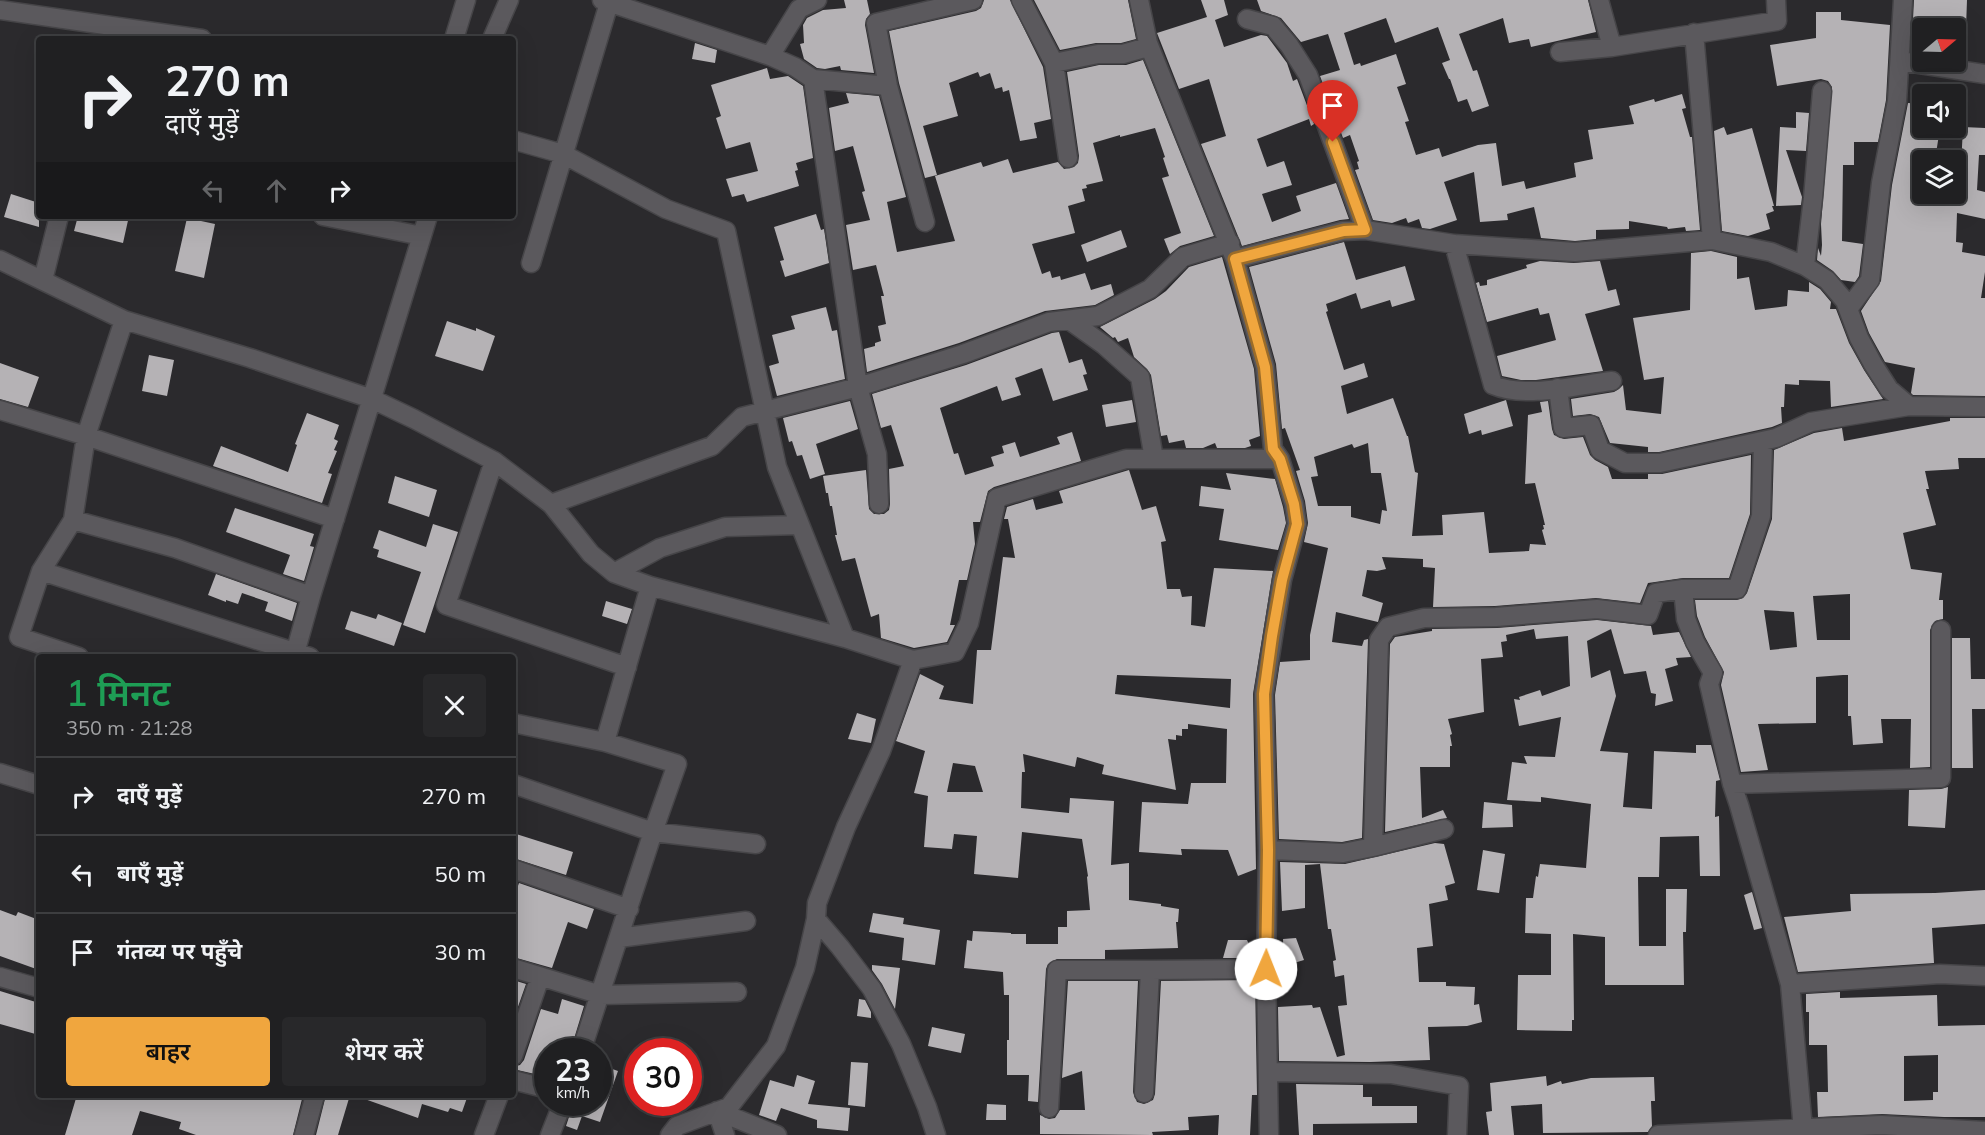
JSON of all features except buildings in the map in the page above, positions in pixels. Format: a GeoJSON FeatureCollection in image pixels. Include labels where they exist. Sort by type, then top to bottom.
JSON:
{"type":"FeatureCollection","features":[{"type":"Feature","properties":{"kind":"street"},"geometry":{"type":"LineString","coordinates":[[455,36],[466,0]]}},
{"type":"Feature","properties":{"kind":"street"},"geometry":{"type":"LineString","coordinates":[[493,36],[509,0]]}},
{"type":"Feature","properties":{"kind":"street"},"geometry":{"type":"LineString","coordinates":[[770,56],[799,9],[817,0]]}},
{"type":"Feature","properties":{"kind":"street"},"geometry":{"type":"LineString","coordinates":[[925,222],[888,86],[876,23],[973,0]]}},
{"type":"Feature","properties":{"kind":"street"},"geometry":{"type":"LineString","coordinates":[[1021,0],[1054,63],[1068,158]]}},
{"type":"Feature","properties":{"kind":"street"},"geometry":{"type":"LineString","coordinates":[[1138,0],[1148,44],[1232,251],[1265,367],[1273,449],[1280,459],[1294,504],[1297,524],[1282,580],[1264,694],[1268,850],[1266,969],[1269,1135]]}},
{"type":"Feature","properties":{"kind":"street"},"geometry":{"type":"LineString","coordinates":[[1599,0],[1612,46]]}},
{"type":"Feature","properties":{"kind":"street"},"geometry":{"type":"LineString","coordinates":[[1560,52],[1777,21],[1776,0]]}},
{"type":"Feature","properties":{"kind":"street"},"geometry":{"type":"LineString","coordinates":[[1848,309],[1870,280],[1881,183],[1897,101],[1904,0]]}},
{"type":"Feature","properties":{"kind":"street"},"geometry":{"type":"LineString","coordinates":[[531,263],[564,154],[605,1],[770,56],[795,67],[813,79],[888,86]]}},
{"type":"Feature","properties":{"kind":"street"},"geometry":{"type":"LineString","coordinates":[[0,10],[181,36]]}},
{"type":"Feature","properties":{"kind":"street"},"geometry":{"type":"LineString","coordinates":[[1247,20],[1273,26],[1289,45],[1308,75],[1365,230]]}},
{"type":"Feature","properties":{"kind":"street"},"geometry":{"type":"LineString","coordinates":[[1694,33],[1712,240]]}},
{"type":"Feature","properties":{"kind":"street"},"geometry":{"type":"LineString","coordinates":[[1054,63],[1098,54],[1123,54],[1144,48],[1148,44]]}},
{"type":"Feature","properties":{"kind":"street"},"geometry":{"type":"LineString","coordinates":[[1900,61],[1985,74]]}},
{"type":"Feature","properties":{"kind":"street"},"geometry":{"type":"LineString","coordinates":[[813,79],[858,387],[877,454],[879,504]]}},
{"type":"Feature","properties":{"kind":"street"},"geometry":{"type":"LineString","coordinates":[[1805,266],[1814,198],[1822,91]]}},
{"type":"Feature","properties":{"kind":"street"},"geometry":{"type":"LineString","coordinates":[[516,141],[564,154],[666,209],[726,231],[777,466],[845,638]]}},
{"type":"Feature","properties":{"kind":"street"},"geometry":{"type":"LineString","coordinates":[[43,280],[58,219]]}},
{"type":"Feature","properties":{"kind":"street"},"geometry":{"type":"LineString","coordinates":[[338,219],[422,236]]}},
{"type":"Feature","properties":{"kind":"street"},"geometry":{"type":"LineString","coordinates":[[300,654],[311,596],[427,219]]}},
{"type":"Feature","properties":{"kind":"street"},"geometry":{"type":"LineString","coordinates":[[551,504],[712,446],[742,417],[858,387],[963,354],[1049,322],[1098,316],[1150,289],[1183,257],[1232,251],[1344,231],[1365,230],[1454,244],[1575,252],[1712,240],[1771,252],[1805,266],[1827,280],[1845,301],[1859,338],[1889,389],[1910,406]]}},
{"type":"Feature","properties":{"kind":"street"},"geometry":{"type":"LineString","coordinates":[[1454,244],[1493,386],[1529,391],[1612,381]]}},
{"type":"Feature","properties":{"kind":"street"},"geometry":{"type":"LineString","coordinates":[[0,260],[124,320],[250,358],[372,399],[414,419],[494,461],[551,504],[591,554],[615,573],[650,586],[845,638],[913,660],[955,652],[969,623],[997,498],[1126,459],[1280,459]]}},
{"type":"Feature","properties":{"kind":"street"},"geometry":{"type":"LineString","coordinates":[[70,654],[19,637],[41,571],[73,520],[86,436],[124,320]]}},
{"type":"Feature","properties":{"kind":"street"},"geometry":{"type":"LineString","coordinates":[[1069,320],[1104,345],[1140,376],[1154,459]]}},
{"type":"Feature","properties":{"kind":"street"},"geometry":{"type":"LineString","coordinates":[[1558,388],[1563,428],[1591,425],[1600,450],[1625,464],[1660,463],[1776,438],[1810,422],[1910,406],[1985,408]]}},
{"type":"Feature","properties":{"kind":"street"},"geometry":{"type":"LineString","coordinates":[[0,410],[86,436],[335,519]]}},
{"type":"Feature","properties":{"kind":"street"},"geometry":{"type":"LineString","coordinates":[[1373,848],[1379,640],[1389,627],[1424,618],[1496,617],[1597,609],[1648,615],[1656,593],[1683,589],[1737,589],[1761,516],[1763,441]]}},
{"type":"Feature","properties":{"kind":"street"},"geometry":{"type":"LineString","coordinates":[[494,461],[446,605],[627,667]]}},
{"type":"Feature","properties":{"kind":"street"},"geometry":{"type":"LineString","coordinates":[[73,520],[175,548],[311,596]]}},
{"type":"Feature","properties":{"kind":"street"},"geometry":{"type":"LineString","coordinates":[[615,573],[660,548],[725,527],[800,525]]}},
{"type":"Feature","properties":{"kind":"street"},"geometry":{"type":"LineString","coordinates":[[41,571],[297,654]]}},
{"type":"Feature","properties":{"kind":"street"},"geometry":{"type":"LineString","coordinates":[[605,742],[650,586]]}},
{"type":"Feature","properties":{"kind":"street"},"geometry":{"type":"LineString","coordinates":[[1683,589],[1686,619],[1695,642],[1713,673],[1709,684],[1732,784],[1790,984],[1803,1129]]}},
{"type":"Feature","properties":{"kind":"street"},"geometry":{"type":"LineString","coordinates":[[1732,784],[1941,778],[1941,630]]}},
{"type":"Feature","properties":{"kind":"street"},"geometry":{"type":"LineString","coordinates":[[670,1135],[677,1126],[729,1107],[776,1046],[806,968],[817,903],[846,827],[881,751],[913,660]]}},
{"type":"Feature","properties":{"kind":"street"},"geometry":{"type":"LineString","coordinates":[[516,724],[605,742],[677,764],[586,1038]]}},
{"type":"Feature","properties":{"kind":"street"},"geometry":{"type":"LineString","coordinates":[[0,773],[36,784]]}},
{"type":"Feature","properties":{"kind":"street"},"geometry":{"type":"LineString","coordinates":[[516,785],[653,832],[756,844]]}},
{"type":"Feature","properties":{"kind":"street"},"geometry":{"type":"LineString","coordinates":[[1268,850],[1343,853],[1373,848],[1444,829]]}},
{"type":"Feature","properties":{"kind":"street"},"geometry":{"type":"LineString","coordinates":[[516,871],[629,909]]}},
{"type":"Feature","properties":{"kind":"street"},"geometry":{"type":"LineString","coordinates":[[816,919],[872,989],[901,1044],[936,1135]]}},
{"type":"Feature","properties":{"kind":"street"},"geometry":{"type":"LineString","coordinates":[[620,939],[746,921]]}},
{"type":"Feature","properties":{"kind":"street"},"geometry":{"type":"LineString","coordinates":[[516,969],[601,995],[737,992]]}},
{"type":"Feature","properties":{"kind":"street"},"geometry":{"type":"LineString","coordinates":[[1049,1108],[1057,970],[1266,969]]}},
{"type":"Feature","properties":{"kind":"street"},"geometry":{"type":"LineString","coordinates":[[1144,1093],[1150,970]]}},
{"type":"Feature","properties":{"kind":"street"},"geometry":{"type":"LineString","coordinates":[[1790,984],[1940,974],[1985,975]]}},
{"type":"Feature","properties":{"kind":"street"},"geometry":{"type":"LineString","coordinates":[[0,977],[36,987]]}},
{"type":"Feature","properties":{"kind":"street"},"geometry":{"type":"LineString","coordinates":[[516,1047],[540,977]]}},
{"type":"Feature","properties":{"kind":"street"},"geometry":{"type":"LineString","coordinates":[[1268,1072],[1391,1074],[1459,1086],[1457,1135]]}},
{"type":"Feature","properties":{"kind":"street"},"geometry":{"type":"LineString","coordinates":[[516,1081],[534,1085]]}},
{"type":"Feature","properties":{"kind":"street"},"geometry":{"type":"LineString","coordinates":[[304,1135],[314,1098]]}},
{"type":"Feature","properties":{"kind":"street"},"geometry":{"type":"LineString","coordinates":[[484,1135],[498,1098]]}},
{"type":"Feature","properties":{"kind":"street"},"geometry":{"type":"LineString","coordinates":[[717,1111],[725,1135]]}},
{"type":"Feature","properties":{"kind":"street"},"geometry":{"type":"LineString","coordinates":[[717,1111],[777,1135]]}},
{"type":"Feature","properties":{"kind":"street"},"geometry":{"type":"LineString","coordinates":[[550,1135],[557,1116]]}},
{"type":"Feature","properties":{"kind":"street"},"geometry":{"type":"LineString","coordinates":[[1658,1135],[1803,1129],[1985,1131]]}},
{"type":"Feature","properties":{"kind":"route"},"geometry":{"type":"LineString","coordinates":[[1266,969],[1268,850],[1264,694],[1282,580],[1297,524],[1294,504],[1280,459],[1273,449],[1265,367],[1235,259],[1344,231],[1365,230],[1333,142]]}}]}
